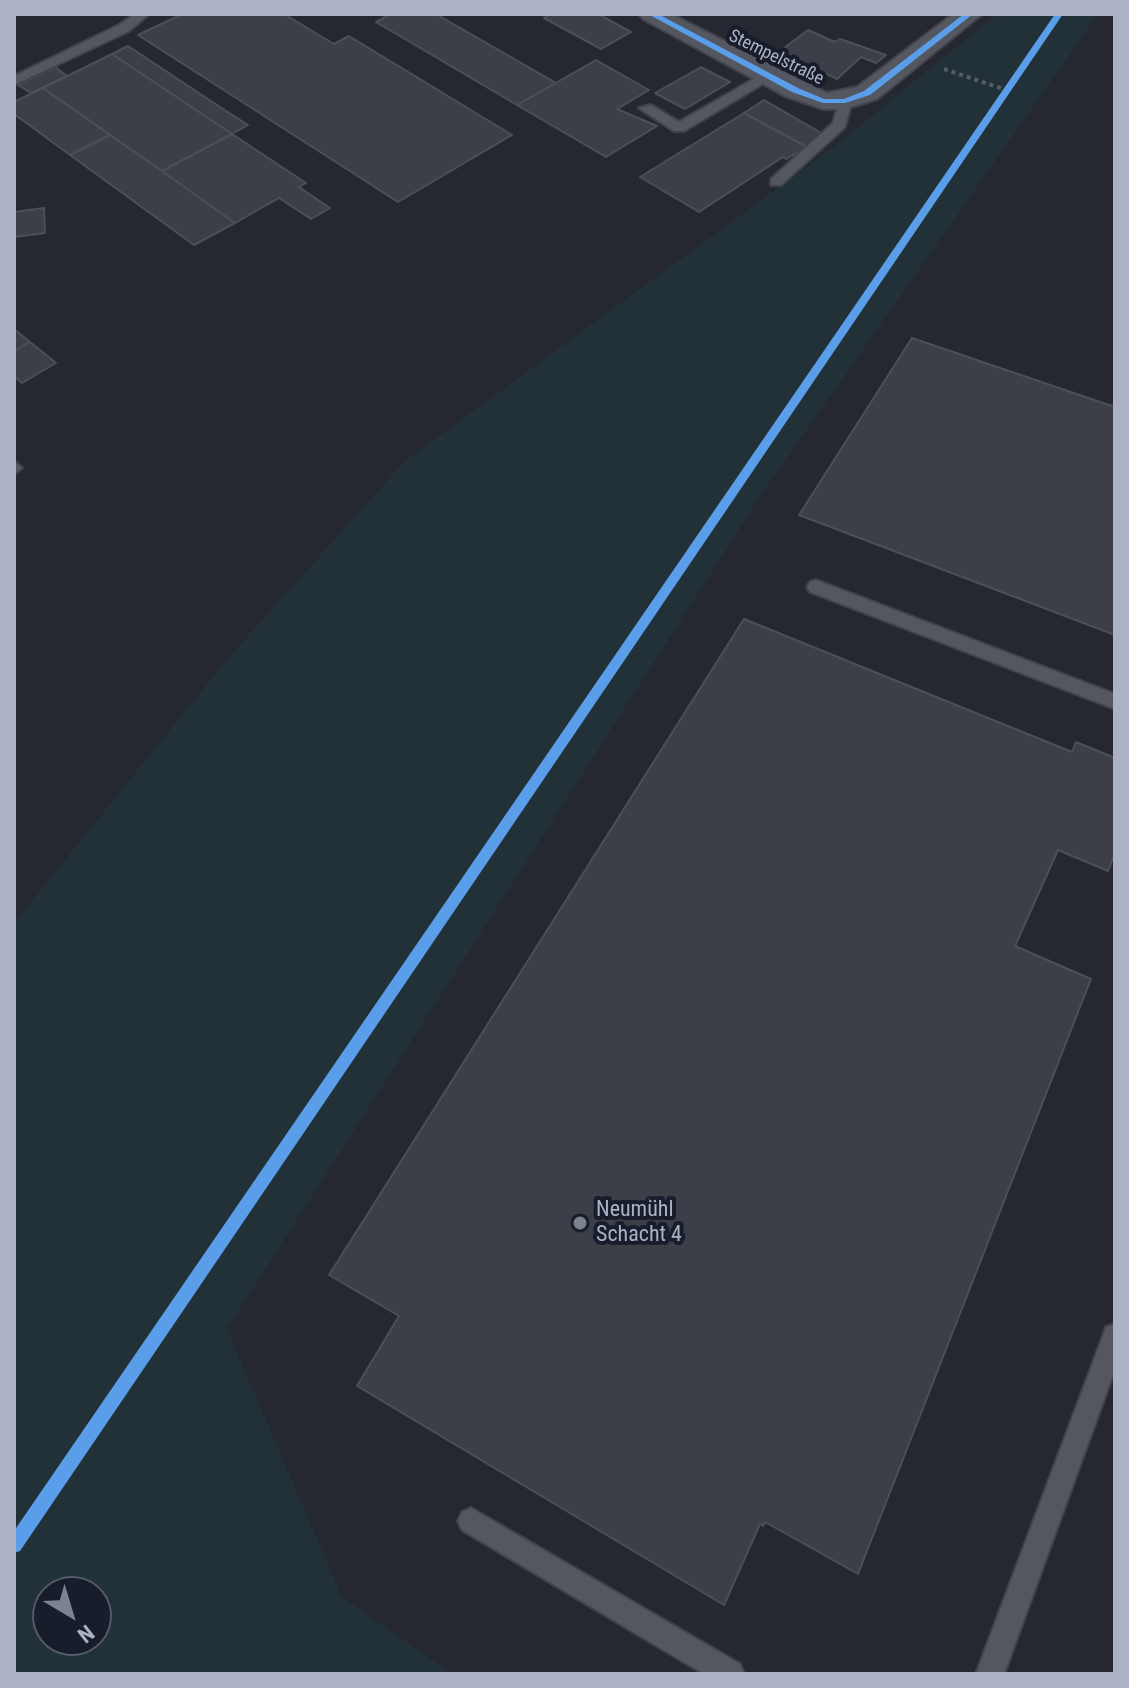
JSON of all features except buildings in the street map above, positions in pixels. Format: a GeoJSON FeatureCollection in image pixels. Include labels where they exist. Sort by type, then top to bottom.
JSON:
{"type":"FeatureCollection","features":[{"type":"Feature","properties":{"kind":"street","name":"Stempelstraße"},"geometry":{"type":"LineString","coordinates":[[652,14],[823,101],[845,101]]}},
{"type":"Feature","properties":{"kind":"street"},"geometry":{"type":"LineString","coordinates":[[845,101],[867,93],[969,14]]}},
{"type":"Feature","properties":{"kind":"lane"},"geometry":{"type":"LineString","coordinates":[[14,81],[124,28],[143,14]]}},
{"type":"Feature","properties":{"kind":"lane"},"geometry":{"type":"LineString","coordinates":[[646,108],[679,128],[769,76]]}},
{"type":"Feature","properties":{"kind":"lane"},"geometry":{"type":"LineString","coordinates":[[776,182],[840,124],[845,101]]}},
{"type":"Feature","properties":{"kind":"lane"},"geometry":{"type":"LineString","coordinates":[[816,587],[1115,702]]}},
{"type":"Feature","properties":{"kind":"lane"},"geometry":{"type":"LineString","coordinates":[[990,1674],[1115,1336]]}},
{"type":"Feature","properties":{"kind":"lane"},"geometry":{"type":"LineString","coordinates":[[471,1521],[730,1674]]}},
{"type":"Feature","properties":{"kind":"path"},"geometry":{"type":"LineString","coordinates":[[913,58],[1006,90]]}},
{"type":"Feature","properties":{"kind":"shaded area"},"geometry":{"type":"Polygon","coordinates":[[[997,14],[1098,14],[763,492],[227,1329],[342,1597],[452,1674],[14,1674],[14,923],[229,657],[405,461],[835,146],[997,14]]]}},
{"type":"Feature","properties":{"kind":"cycle path"},"geometry":{"type":"LineString","coordinates":[[652,14],[795,90],[823,101],[845,101],[867,93],[969,14]]}},
{"type":"Feature","properties":{"kind":"cycle path"},"geometry":{"type":"LineString","coordinates":[[14,1545],[1059,14]]}},
{"type":"Feature","properties":{"kind":"place","name":"Neumühl Schacht 4"},"geometry":{"type":"Point","coordinates":[580,1223]}}]}
